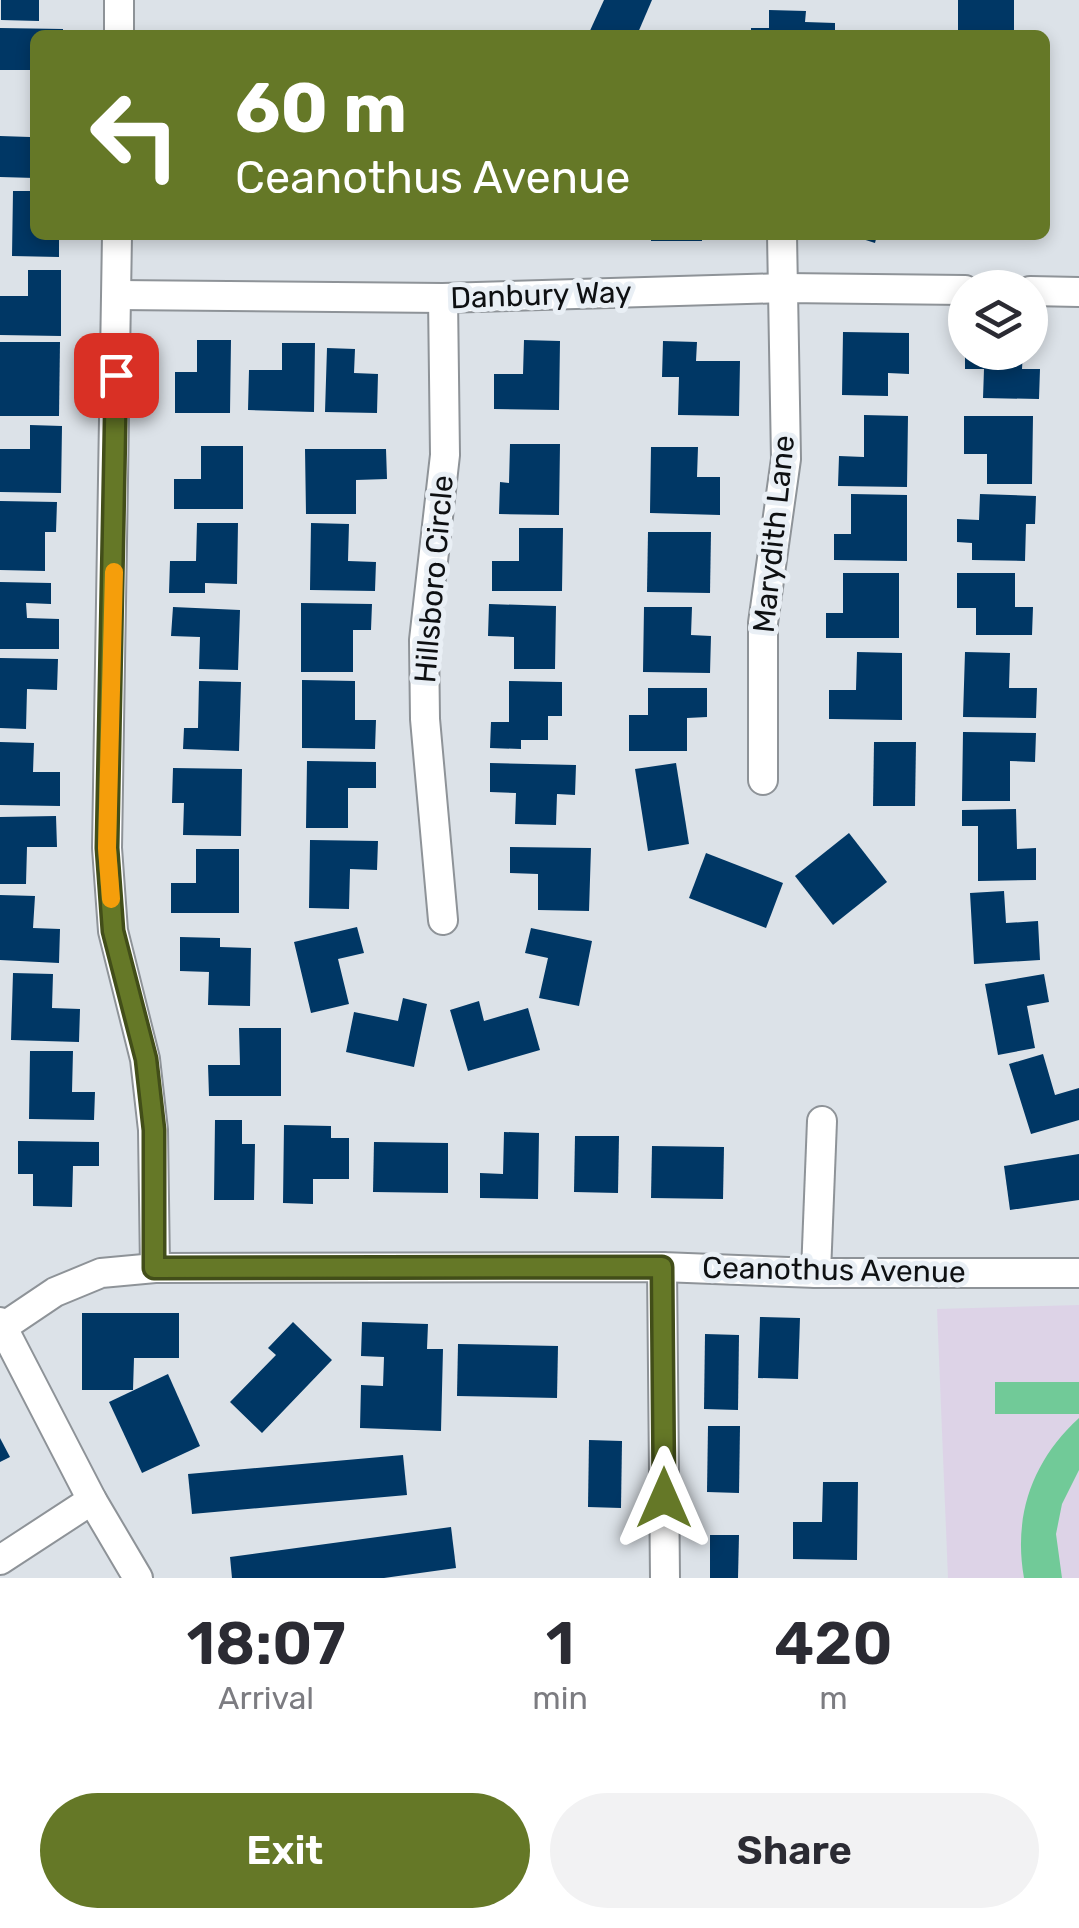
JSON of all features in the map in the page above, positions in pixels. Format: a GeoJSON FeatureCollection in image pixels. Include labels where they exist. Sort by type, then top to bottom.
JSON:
{"type":"FeatureCollection","features":[{"type":"Feature","properties":{"kind":"street"},"geometry":{"type":"LineString","coordinates":[[118,30],[119,0]]}},
{"type":"Feature","properties":{"kind":"street"},"geometry":{"type":"LineString","coordinates":[[117,240],[107,848],[113,931],[146,1059],[154,1130],[154,1268]]}},
{"type":"Feature","properties":{"kind":"street","name":"Marydith Lane"},"geometry":{"type":"LineString","coordinates":[[763,780],[763,624],[786,458],[782,240]]}},
{"type":"Feature","properties":{"kind":"street","name":"Danbury Way"},"geometry":{"type":"LineString","coordinates":[[117,295],[443,298],[784,288],[948,290]]}},
{"type":"Feature","properties":{"kind":"street"},"geometry":{"type":"LineString","coordinates":[[1048,291],[1079,292]]}},
{"type":"Feature","properties":{"kind":"street","name":"Hillsboro Circle"},"geometry":{"type":"LineString","coordinates":[[442,920],[425,719],[424,640],[444,455],[443,298]]}},
{"type":"Feature","properties":{"kind":"street"},"geometry":{"type":"LineString","coordinates":[[816,1273],[822,1120]]}},
{"type":"Feature","properties":{"kind":"street"},"geometry":{"type":"LineString","coordinates":[[662,1267],[664,1578]]}},
{"type":"Feature","properties":{"kind":"street","name":"Ceanothus Avenue"},"geometry":{"type":"LineString","coordinates":[[1,1325],[55,1292],[101,1272],[154,1268],[662,1267],[816,1273],[1079,1272]]}},
{"type":"Feature","properties":{"kind":"street"},"geometry":{"type":"LineString","coordinates":[[1,1325],[92,1500],[138,1578]]}},
{"type":"Feature","properties":{"kind":"street"},"geometry":{"type":"LineString","coordinates":[[0,1560],[92,1500]]}},
{"type":"Feature","properties":{"kind":"shaded area"},"geometry":{"type":"Polygon","coordinates":[[[1079,1305],[1079,1578],[948,1578],[937,1309],[1079,1305]]]}},
{"type":"Feature","properties":{"kind":"green space"},"geometry":{"type":"Polygon","coordinates":[[[995,1382],[1079,1382],[1079,1414],[995,1414],[995,1382]]]}},
{"type":"Feature","properties":{"kind":"green space"},"geometry":{"type":"Polygon","coordinates":[[[1079,1418],[1079,1470],[1062,1504],[1056,1534],[1062,1578],[1024,1578],[1021,1533],[1030,1491],[1049,1452],[1079,1418]]]}},
{"type":"Feature","properties":{"kind":"building"},"geometry":{"type":"Polygon","coordinates":[[[1,0],[39,0],[39,21],[1,20],[1,0]]]}},
{"type":"Feature","properties":{"kind":"building"},"geometry":{"type":"Polygon","coordinates":[[[604,0],[652,0],[639,30],[590,30],[604,0]]]}},
{"type":"Feature","properties":{"kind":"building"},"geometry":{"type":"Polygon","coordinates":[[[958,0],[1014,0],[1014,30],[958,30],[958,0]]]}},
{"type":"Feature","properties":{"kind":"building"},"geometry":{"type":"Polygon","coordinates":[[[769,10],[806,11],[805,22],[835,23],[835,30],[751,30],[769,28],[769,10]]]}},
{"type":"Feature","properties":{"kind":"building"},"geometry":{"type":"Polygon","coordinates":[[[0,28],[63,29],[30,30],[30,70],[0,70],[0,28]]]}},
{"type":"Feature","properties":{"kind":"building"},"geometry":{"type":"Polygon","coordinates":[[[0,136],[30,137],[30,178],[0,177],[0,136]]]}},
{"type":"Feature","properties":{"kind":"building"},"geometry":{"type":"Polygon","coordinates":[[[13,191],[30,191],[30,240],[59,240],[59,257],[12,256],[13,191]]]}},
{"type":"Feature","properties":{"kind":"building"},"geometry":{"type":"Polygon","coordinates":[[[28,270],[61,270],[61,336],[0,335],[0,296],[28,296],[28,270]]]}},
{"type":"Feature","properties":{"kind":"building"},"geometry":{"type":"Polygon","coordinates":[[[843,332],[909,333],[909,374],[888,373],[888,396],[842,395],[843,332]]]}},
{"type":"Feature","properties":{"kind":"building"},"geometry":{"type":"Polygon","coordinates":[[[197,340],[231,340],[230,413],[175,413],[175,372],[197,372],[197,340]]]}},
{"type":"Feature","properties":{"kind":"building"},"geometry":{"type":"Polygon","coordinates":[[[524,340],[560,341],[559,410],[494,409],[494,374],[523,374],[524,340]]]}},
{"type":"Feature","properties":{"kind":"building"},"geometry":{"type":"Polygon","coordinates":[[[663,341],[697,342],[696,361],[740,361],[739,416],[678,415],[679,377],[662,377],[663,341]]]}},
{"type":"Feature","properties":{"kind":"building"},"geometry":{"type":"Polygon","coordinates":[[[0,342],[60,342],[59,416],[0,416],[0,342]]]}},
{"type":"Feature","properties":{"kind":"building"},"geometry":{"type":"Polygon","coordinates":[[[282,343],[315,343],[314,412],[248,410],[249,370],[282,370],[282,343]]]}},
{"type":"Feature","properties":{"kind":"building"},"geometry":{"type":"Polygon","coordinates":[[[327,348],[355,349],[354,373],[378,374],[377,413],[325,412],[327,348]]]}},
{"type":"Feature","properties":{"kind":"building"},"geometry":{"type":"Polygon","coordinates":[[[984,370],[1040,370],[1039,399],[983,398],[984,370]]]}},
{"type":"Feature","properties":{"kind":"building"},"geometry":{"type":"Polygon","coordinates":[[[864,415],[908,416],[907,487],[838,486],[839,456],[864,457],[864,415]]]}},
{"type":"Feature","properties":{"kind":"building"},"geometry":{"type":"Polygon","coordinates":[[[964,416],[1033,416],[1032,484],[987,484],[987,454],[964,454],[964,416]]]}},
{"type":"Feature","properties":{"kind":"building"},"geometry":{"type":"Polygon","coordinates":[[[30,425],[62,426],[61,493],[0,492],[0,449],[30,449],[30,425]]]}},
{"type":"Feature","properties":{"kind":"building"},"geometry":{"type":"Polygon","coordinates":[[[510,444],[560,444],[559,515],[499,514],[500,482],[509,483],[510,444]]]}},
{"type":"Feature","properties":{"kind":"building"},"geometry":{"type":"Polygon","coordinates":[[[201,446],[243,446],[243,509],[174,509],[174,479],[201,479],[201,446]]]}},
{"type":"Feature","properties":{"kind":"building"},"geometry":{"type":"Polygon","coordinates":[[[651,447],[698,447],[697,477],[720,477],[720,515],[650,513],[651,447]]]}},
{"type":"Feature","properties":{"kind":"building"},"geometry":{"type":"Polygon","coordinates":[[[305,449],[386,449],[387,479],[356,480],[356,514],[306,514],[305,449]]]}},
{"type":"Feature","properties":{"kind":"building"},"geometry":{"type":"Polygon","coordinates":[[[851,494],[907,495],[907,561],[834,560],[834,534],[851,534],[851,494]]]}},
{"type":"Feature","properties":{"kind":"building"},"geometry":{"type":"Polygon","coordinates":[[[980,494],[1036,496],[1035,524],[1026,524],[1025,561],[972,560],[972,543],[957,542],[957,519],[979,520],[980,494]]]}},
{"type":"Feature","properties":{"kind":"building"},"geometry":{"type":"Polygon","coordinates":[[[0,501],[57,502],[56,532],[45,532],[45,571],[0,570],[0,501]]]}},
{"type":"Feature","properties":{"kind":"building"},"geometry":{"type":"Polygon","coordinates":[[[197,523],[238,523],[237,584],[205,583],[205,593],[169,593],[170,561],[196,561],[197,523]]]}},
{"type":"Feature","properties":{"kind":"building"},"geometry":{"type":"Polygon","coordinates":[[[311,523],[349,524],[348,561],[376,562],[375,591],[310,590],[311,523]]]}},
{"type":"Feature","properties":{"kind":"building"},"geometry":{"type":"Polygon","coordinates":[[[519,528],[563,528],[562,591],[492,591],[492,561],[519,561],[519,528]]]}},
{"type":"Feature","properties":{"kind":"building"},"geometry":{"type":"Polygon","coordinates":[[[648,532],[711,532],[710,593],[647,592],[648,532]]]}},
{"type":"Feature","properties":{"kind":"building"},"geometry":{"type":"Polygon","coordinates":[[[843,573],[899,573],[899,638],[826,638],[826,613],[843,613],[843,573]]]}},
{"type":"Feature","properties":{"kind":"building"},"geometry":{"type":"Polygon","coordinates":[[[957,573],[1015,573],[1015,607],[1033,607],[1032,635],[976,635],[976,608],[957,608],[957,573]]]}},
{"type":"Feature","properties":{"kind":"building"},"geometry":{"type":"Polygon","coordinates":[[[0,582],[51,583],[51,604],[26,603],[27,618],[59,619],[59,649],[0,649],[0,582]]]}},
{"type":"Feature","properties":{"kind":"building"},"geometry":{"type":"Polygon","coordinates":[[[301,603],[372,604],[371,630],[353,630],[353,672],[301,672],[301,603]]]}},
{"type":"Feature","properties":{"kind":"building"},"geometry":{"type":"Polygon","coordinates":[[[489,604],[556,606],[555,669],[514,669],[514,637],[488,636],[489,604]]]}},
{"type":"Feature","properties":{"kind":"building"},"geometry":{"type":"Polygon","coordinates":[[[173,607],[240,610],[238,670],[199,669],[200,637],[171,636],[173,607]]]}},
{"type":"Feature","properties":{"kind":"building"},"geometry":{"type":"Polygon","coordinates":[[[644,607],[692,607],[691,635],[711,636],[710,673],[643,672],[644,607]]]}},
{"type":"Feature","properties":{"kind":"building"},"geometry":{"type":"Polygon","coordinates":[[[857,652],[902,653],[902,720],[829,719],[829,690],[856,690],[857,652]]]}},
{"type":"Feature","properties":{"kind":"building"},"geometry":{"type":"Polygon","coordinates":[[[965,652],[1010,653],[1009,688],[1037,688],[1036,718],[963,717],[965,652]]]}},
{"type":"Feature","properties":{"kind":"building"},"geometry":{"type":"Polygon","coordinates":[[[0,658],[58,659],[57,690],[27,689],[26,729],[0,728],[0,658]]]}},
{"type":"Feature","properties":{"kind":"building"},"geometry":{"type":"Polygon","coordinates":[[[302,680],[355,681],[355,720],[376,720],[375,749],[302,748],[302,680]]]}},
{"type":"Feature","properties":{"kind":"building"},"geometry":{"type":"Polygon","coordinates":[[[199,681],[241,682],[239,751],[183,749],[184,728],[198,728],[199,681]]]}},
{"type":"Feature","properties":{"kind":"building"},"geometry":{"type":"Polygon","coordinates":[[[509,681],[562,682],[562,716],[548,716],[548,740],[521,740],[521,749],[490,748],[491,722],[509,722],[509,681]]]}},
{"type":"Feature","properties":{"kind":"building"},"geometry":{"type":"Polygon","coordinates":[[[648,688],[707,688],[707,717],[687,718],[687,751],[629,751],[629,715],[648,715],[648,688]]]}},
{"type":"Feature","properties":{"kind":"building"},"geometry":{"type":"Polygon","coordinates":[[[963,732],[1036,733],[1035,762],[1010,761],[1010,801],[962,801],[963,732]]]}},
{"type":"Feature","properties":{"kind":"building"},"geometry":{"type":"Polygon","coordinates":[[[0,742],[34,743],[33,772],[60,772],[60,806],[0,805],[0,742]]]}},
{"type":"Feature","properties":{"kind":"building"},"geometry":{"type":"Polygon","coordinates":[[[874,742],[916,742],[915,806],[873,806],[874,742]]]}},
{"type":"Feature","properties":{"kind":"building"},"geometry":{"type":"Polygon","coordinates":[[[307,761],[376,762],[376,788],[348,788],[348,828],[306,828],[307,761]]]}},
{"type":"Feature","properties":{"kind":"building"},"geometry":{"type":"Polygon","coordinates":[[[490,763],[576,765],[575,795],[557,794],[556,825],[515,824],[516,793],[490,792],[490,763]]]}},
{"type":"Feature","properties":{"kind":"building"},"geometry":{"type":"Polygon","coordinates":[[[676,763],[689,844],[648,851],[635,769],[676,763]]]}},
{"type":"Feature","properties":{"kind":"building"},"geometry":{"type":"Polygon","coordinates":[[[173,768],[242,769],[241,836],[183,835],[184,803],[172,803],[173,768]]]}},
{"type":"Feature","properties":{"kind":"building"},"geometry":{"type":"Polygon","coordinates":[[[1016,809],[1017,849],[1036,848],[1036,880],[978,881],[978,826],[962,826],[962,810],[1016,809]]]}},
{"type":"Feature","properties":{"kind":"building"},"geometry":{"type":"Polygon","coordinates":[[[56,816],[57,847],[27,847],[26,884],[0,884],[0,817],[56,816]]]}},
{"type":"Feature","properties":{"kind":"building"},"geometry":{"type":"Polygon","coordinates":[[[849,833],[887,882],[833,925],[795,876],[849,833]]]}},
{"type":"Feature","properties":{"kind":"building"},"geometry":{"type":"Polygon","coordinates":[[[310,840],[378,841],[377,870],[350,869],[349,909],[309,908],[310,840]]]}},
{"type":"Feature","properties":{"kind":"building"},"geometry":{"type":"Polygon","coordinates":[[[510,847],[591,848],[589,911],[538,910],[538,874],[510,873],[510,847]]]}},
{"type":"Feature","properties":{"kind":"building"},"geometry":{"type":"Polygon","coordinates":[[[196,849],[239,849],[239,913],[171,913],[171,883],[196,883],[196,849]]]}},
{"type":"Feature","properties":{"kind":"building"},"geometry":{"type":"Polygon","coordinates":[[[706,853],[783,883],[766,928],[689,898],[706,853]]]}},
{"type":"Feature","properties":{"kind":"building"},"geometry":{"type":"Polygon","coordinates":[[[1004,891],[1006,923],[1038,921],[1040,960],[974,964],[970,893],[1004,891]]]}},
{"type":"Feature","properties":{"kind":"building"},"geometry":{"type":"Polygon","coordinates":[[[0,895],[35,896],[33,928],[60,929],[59,963],[0,960],[0,895]]]}},
{"type":"Feature","properties":{"kind":"building"},"geometry":{"type":"Polygon","coordinates":[[[357,927],[364,953],[338,959],[349,1004],[311,1013],[294,942],[357,927]]]}},
{"type":"Feature","properties":{"kind":"building"},"geometry":{"type":"Polygon","coordinates":[[[531,928],[592,941],[579,1006],[539,998],[548,958],[525,953],[531,928]]]}},
{"type":"Feature","properties":{"kind":"building"},"geometry":{"type":"Polygon","coordinates":[[[180,937],[220,938],[220,947],[251,948],[250,1006],[208,1005],[209,972],[180,971],[180,937]]]}},
{"type":"Feature","properties":{"kind":"building"},"geometry":{"type":"Polygon","coordinates":[[[13,973],[53,974],[52,1008],[80,1009],[79,1042],[11,1040],[13,973]]]}},
{"type":"Feature","properties":{"kind":"building"},"geometry":{"type":"Polygon","coordinates":[[[1044,974],[1049,1002],[1027,1006],[1035,1048],[998,1055],[985,984],[1044,974]]]}},
{"type":"Feature","properties":{"kind":"building"},"geometry":{"type":"Polygon","coordinates":[[[403,998],[427,1004],[414,1067],[346,1052],[354,1012],[398,1021],[403,998]]]}},
{"type":"Feature","properties":{"kind":"building"},"geometry":{"type":"Polygon","coordinates":[[[479,1001],[484,1021],[528,1008],[540,1050],[468,1071],[450,1010],[479,1001]]]}},
{"type":"Feature","properties":{"kind":"building"},"geometry":{"type":"Polygon","coordinates":[[[239,1028],[281,1028],[281,1096],[209,1096],[208,1065],[240,1065],[239,1028]]]}},
{"type":"Feature","properties":{"kind":"building"},"geometry":{"type":"Polygon","coordinates":[[[30,1051],[73,1051],[72,1092],[95,1092],[94,1120],[29,1119],[30,1051]]]}},
{"type":"Feature","properties":{"kind":"building"},"geometry":{"type":"Polygon","coordinates":[[[1043,1054],[1055,1095],[1079,1088],[1079,1120],[1031,1134],[1009,1064],[1043,1054]]]}},
{"type":"Feature","properties":{"kind":"building"},"geometry":{"type":"Polygon","coordinates":[[[215,1120],[242,1120],[242,1144],[255,1144],[254,1200],[214,1200],[215,1120]]]}},
{"type":"Feature","properties":{"kind":"building"},"geometry":{"type":"Polygon","coordinates":[[[284,1125],[331,1126],[331,1138],[349,1138],[349,1179],[313,1179],[313,1204],[283,1203],[284,1125]]]}},
{"type":"Feature","properties":{"kind":"building"},"geometry":{"type":"Polygon","coordinates":[[[504,1132],[539,1133],[538,1199],[480,1198],[480,1173],[503,1174],[504,1132]]]}},
{"type":"Feature","properties":{"kind":"building"},"geometry":{"type":"Polygon","coordinates":[[[575,1136],[619,1136],[618,1193],[574,1192],[575,1136]]]}},
{"type":"Feature","properties":{"kind":"building"},"geometry":{"type":"Polygon","coordinates":[[[18,1141],[99,1142],[99,1166],[73,1166],[72,1207],[33,1206],[33,1174],[18,1174],[18,1141]]]}},
{"type":"Feature","properties":{"kind":"building"},"geometry":{"type":"Polygon","coordinates":[[[374,1142],[448,1143],[448,1193],[373,1192],[374,1142]]]}},
{"type":"Feature","properties":{"kind":"building"},"geometry":{"type":"Polygon","coordinates":[[[652,1146],[724,1147],[723,1199],[651,1198],[652,1146]]]}},
{"type":"Feature","properties":{"kind":"building"},"geometry":{"type":"Polygon","coordinates":[[[1079,1154],[1079,1200],[1010,1210],[1004,1166],[1079,1154]]]}},
{"type":"Feature","properties":{"kind":"building"},"geometry":{"type":"Polygon","coordinates":[[[82,1313],[179,1313],[179,1358],[134,1358],[133,1390],[82,1390],[82,1313]]]}},
{"type":"Feature","properties":{"kind":"building"},"geometry":{"type":"Polygon","coordinates":[[[760,1317],[800,1318],[798,1379],[758,1378],[760,1317]]]}},
{"type":"Feature","properties":{"kind":"building"},"geometry":{"type":"Polygon","coordinates":[[[293,1322],[332,1360],[262,1433],[230,1402],[276,1355],[268,1348],[293,1322]]]}},
{"type":"Feature","properties":{"kind":"building"},"geometry":{"type":"Polygon","coordinates":[[[362,1322],[428,1324],[427,1349],[443,1349],[441,1431],[360,1428],[361,1385],[383,1386],[384,1357],[361,1356],[362,1322]]]}},
{"type":"Feature","properties":{"kind":"building"},"geometry":{"type":"Polygon","coordinates":[[[705,1334],[739,1335],[738,1410],[704,1409],[705,1334]]]}},
{"type":"Feature","properties":{"kind":"building"},"geometry":{"type":"Polygon","coordinates":[[[458,1344],[558,1346],[557,1398],[457,1396],[458,1344]]]}},
{"type":"Feature","properties":{"kind":"building"},"geometry":{"type":"Polygon","coordinates":[[[168,1374],[200,1446],[142,1473],[109,1402],[168,1374]]]}},
{"type":"Feature","properties":{"kind":"building"},"geometry":{"type":"Polygon","coordinates":[[[708,1426],[740,1426],[739,1493],[707,1492],[708,1426]]]}},
{"type":"Feature","properties":{"kind":"building"},"geometry":{"type":"Polygon","coordinates":[[[0,1438],[10,1457],[0,1462],[0,1438]]]}},
{"type":"Feature","properties":{"kind":"building"},"geometry":{"type":"Polygon","coordinates":[[[589,1440],[622,1441],[621,1508],[588,1507],[589,1440]]]}},
{"type":"Feature","properties":{"kind":"building"},"geometry":{"type":"Polygon","coordinates":[[[403,1455],[407,1495],[192,1514],[188,1474],[403,1455]]]}},
{"type":"Feature","properties":{"kind":"building"},"geometry":{"type":"Polygon","coordinates":[[[823,1482],[858,1482],[857,1560],[793,1559],[793,1522],[822,1522],[823,1482]]]}},
{"type":"Feature","properties":{"kind":"building"},"geometry":{"type":"Polygon","coordinates":[[[451,1527],[456,1568],[384,1578],[232,1578],[230,1557],[451,1527]]]}},
{"type":"Feature","properties":{"kind":"building"},"geometry":{"type":"Polygon","coordinates":[[[710,1535],[739,1535],[738,1578],[710,1578],[710,1535]]]}},
{"type":"Feature","properties":{"kind":"slow traffic"},"geometry":{"type":"LineString","coordinates":[[111,899],[107,848],[114,572]]}},
{"type":"Feature","properties":{"kind":"route"},"geometry":{"type":"LineString","coordinates":[[116,375],[107,848],[113,931],[146,1059],[154,1130],[154,1268],[662,1267],[664,1498]]}}]}
